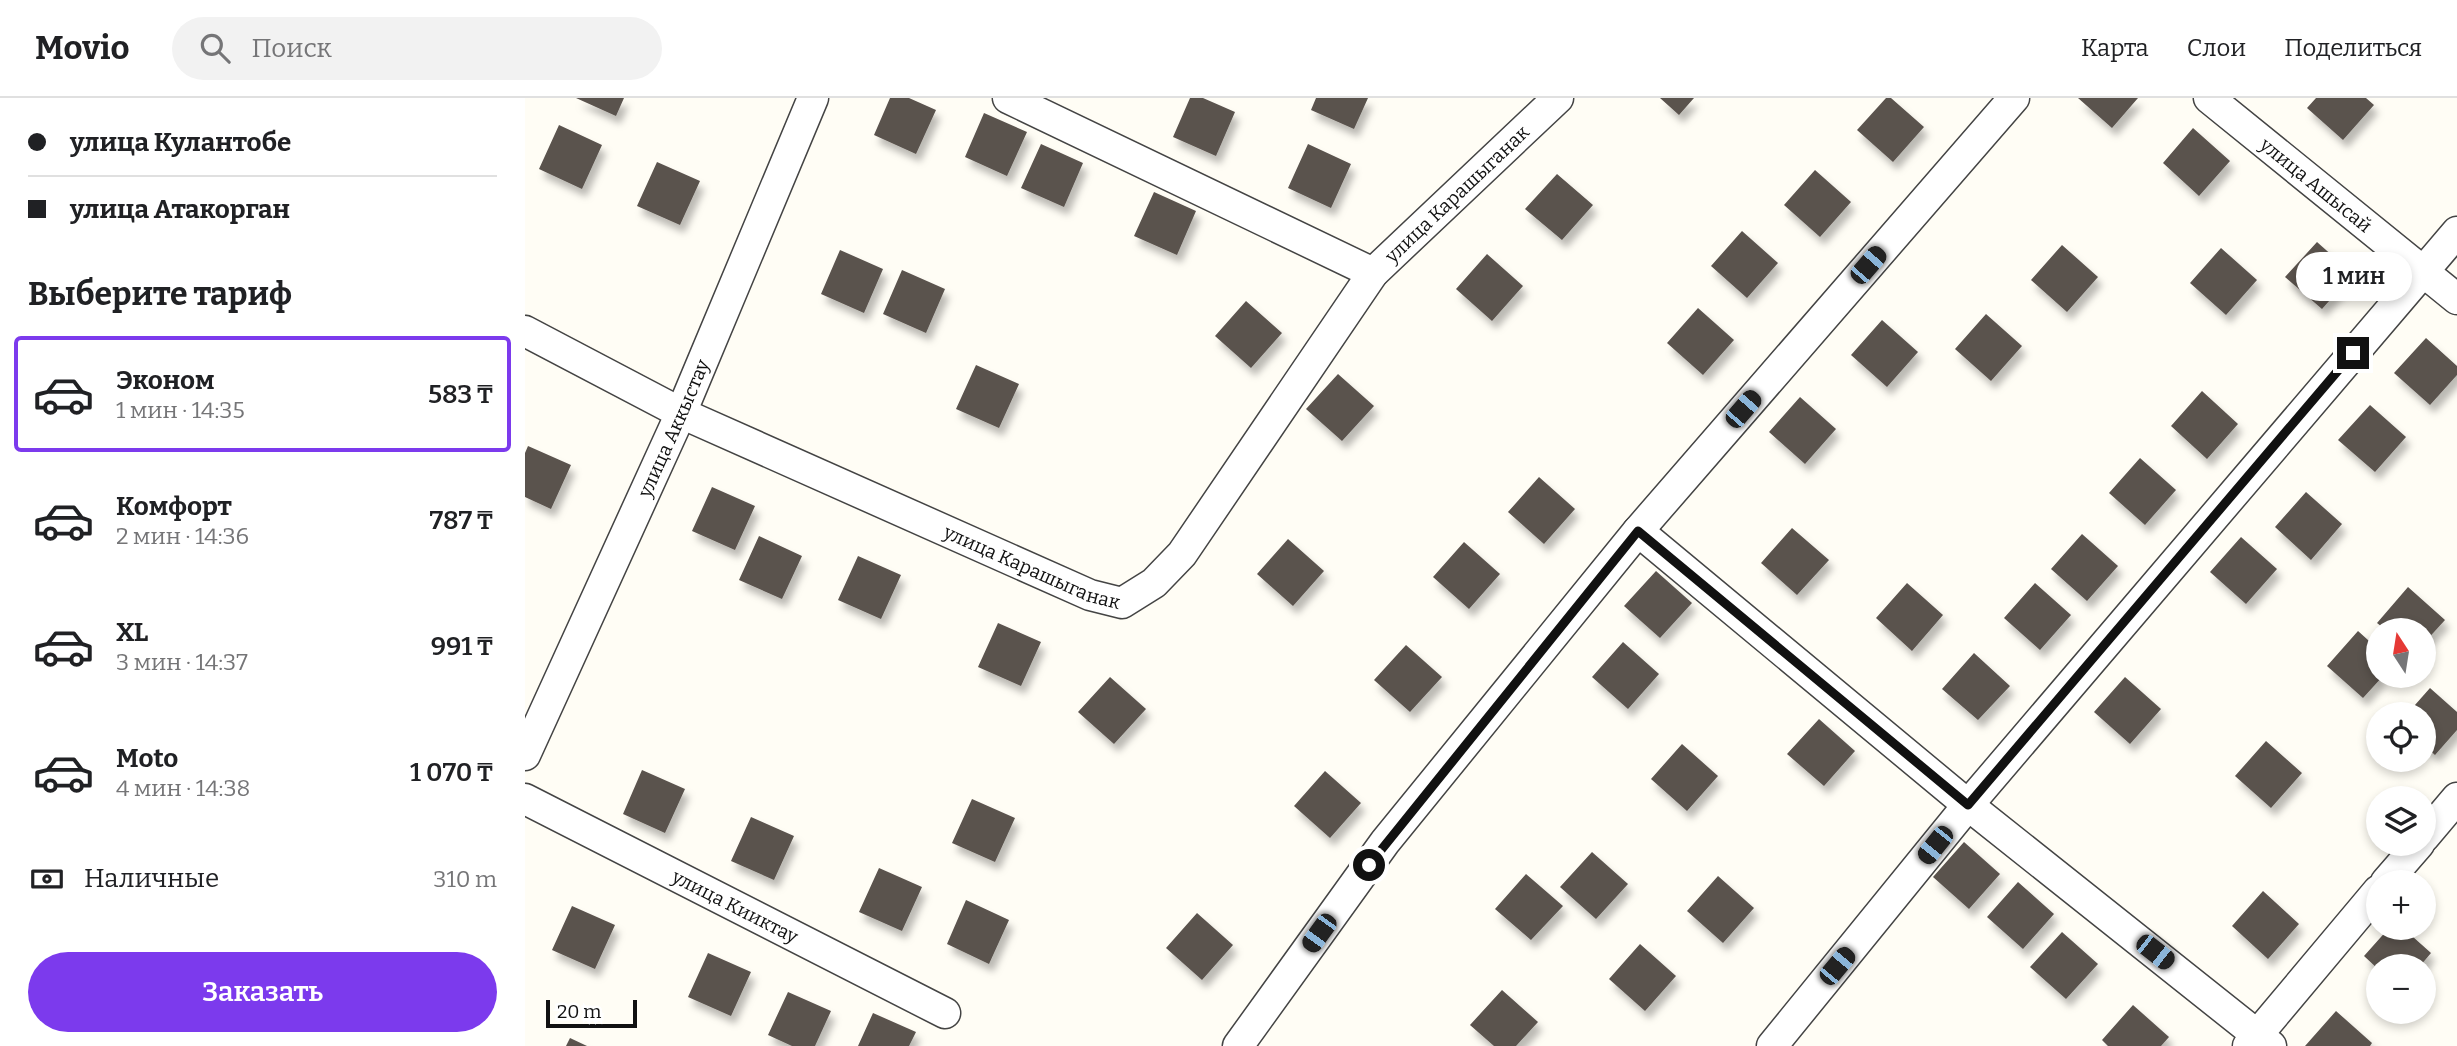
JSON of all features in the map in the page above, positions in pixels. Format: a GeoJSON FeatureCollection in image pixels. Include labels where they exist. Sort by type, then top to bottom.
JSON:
{"type":"FeatureCollection","features":[{"type":"Feature","properties":{"kind":"street","name":"улица Аккыстау"},"geometry":{"type":"LineString","coordinates":[[525,755],[681,413],[813,98]]}},
{"type":"Feature","properties":{"kind":"street"},"geometry":{"type":"LineString","coordinates":[[1008,98],[1373,273]]}},
{"type":"Feature","properties":{"kind":"street","name":"улица Карашыганак"},"geometry":{"type":"LineString","coordinates":[[525,331],[681,413],[1090,595],[1122,603],[1154,583],[1182,554],[1373,273],[1558,98]]}},
{"type":"Feature","properties":{"kind":"street"},"geometry":{"type":"LineString","coordinates":[[1238,1046],[1385,842],[1638,531],[2014,98]]}},
{"type":"Feature","properties":{"kind":"street","name":"улица Ашысай"},"geometry":{"type":"LineString","coordinates":[[2209,98],[2457,299]]}},
{"type":"Feature","properties":{"kind":"street"},"geometry":{"type":"LineString","coordinates":[[1772,1046],[1968,805],[2457,232]]}},
{"type":"Feature","properties":{"kind":"street"},"geometry":{"type":"LineString","coordinates":[[1638,531],[2259,1042],[2366,906]]}},
{"type":"Feature","properties":{"kind":"street"},"geometry":{"type":"LineString","coordinates":[[2436,823],[2457,798]]}},
{"type":"Feature","properties":{"kind":"street","name":"улица Кииктау"},"geometry":{"type":"LineString","coordinates":[[525,799],[945,1013]]}},
{"type":"Feature","properties":{"kind":"street"},"geometry":{"type":"LineString","coordinates":[[2396,870],[2409,856]]}},
{"type":"Feature","properties":{"kind":"building"},"geometry":{"type":"Polygon","coordinates":[[[576,98],[624,98],[616,116],[576,98]]]}},
{"type":"Feature","properties":{"kind":"building"},"geometry":{"type":"Polygon","coordinates":[[[890,98],[909,98],[936,110],[916,154],[874,135],[890,98]]]}},
{"type":"Feature","properties":{"kind":"building"},"geometry":{"type":"Polygon","coordinates":[[[1190,98],[1203,98],[1235,112],[1216,156],[1173,137],[1190,98]]]}},
{"type":"Feature","properties":{"kind":"building"},"geometry":{"type":"Polygon","coordinates":[[[1316,98],[1368,98],[1354,129],[1311,110],[1316,98]]]}},
{"type":"Feature","properties":{"kind":"building"},"geometry":{"type":"Polygon","coordinates":[[[1660,98],[1694,98],[1679,115],[1660,98]]]}},
{"type":"Feature","properties":{"kind":"building"},"geometry":{"type":"Polygon","coordinates":[[[1886,98],[1891,98],[1924,127],[1893,162],[1857,130],[1886,98]]]}},
{"type":"Feature","properties":{"kind":"building"},"geometry":{"type":"Polygon","coordinates":[[[2078,98],[2138,98],[2112,128],[2078,98]]]}},
{"type":"Feature","properties":{"kind":"building"},"geometry":{"type":"Polygon","coordinates":[[[2316,98],[2366,98],[2374,105],[2343,140],[2307,108],[2316,98]]]}},
{"type":"Feature","properties":{"kind":"building"},"geometry":{"type":"Polygon","coordinates":[[[984,113],[1027,132],[1007,176],[965,157],[984,113]]]}},
{"type":"Feature","properties":{"kind":"building"},"geometry":{"type":"Polygon","coordinates":[[[559,125],[602,145],[582,189],[539,169],[559,125]]]}},
{"type":"Feature","properties":{"kind":"building"},"geometry":{"type":"Polygon","coordinates":[[[2193,128],[2230,161],[2199,196],[2163,163],[2193,128]]]}},
{"type":"Feature","properties":{"kind":"building"},"geometry":{"type":"Polygon","coordinates":[[[1041,144],[1083,163],[1064,207],[1021,188],[1041,144]]]}},
{"type":"Feature","properties":{"kind":"building"},"geometry":{"type":"Polygon","coordinates":[[[1308,144],[1351,164],[1331,208],[1288,188],[1308,144]]]}},
{"type":"Feature","properties":{"kind":"building"},"geometry":{"type":"Polygon","coordinates":[[[657,162],[700,181],[680,225],[637,206],[657,162]]]}},
{"type":"Feature","properties":{"kind":"building"},"geometry":{"type":"Polygon","coordinates":[[[1815,170],[1851,202],[1820,237],[1784,205],[1815,170]]]}},
{"type":"Feature","properties":{"kind":"building"},"geometry":{"type":"Polygon","coordinates":[[[1557,174],[1593,205],[1562,240],[1525,209],[1557,174]]]}},
{"type":"Feature","properties":{"kind":"building"},"geometry":{"type":"Polygon","coordinates":[[[1154,192],[1196,211],[1177,255],[1134,236],[1154,192]]]}},
{"type":"Feature","properties":{"kind":"building"},"geometry":{"type":"Polygon","coordinates":[[[1742,231],[1778,263],[1747,298],[1711,266],[1742,231]]]}},
{"type":"Feature","properties":{"kind":"building"},"geometry":{"type":"Polygon","coordinates":[[[2317,242],[2353,274],[2322,309],[2285,277],[2317,242]]]}},
{"type":"Feature","properties":{"kind":"building"},"geometry":{"type":"Polygon","coordinates":[[[2062,245],[2098,277],[2067,312],[2031,280],[2062,245]]]}},
{"type":"Feature","properties":{"kind":"building"},"geometry":{"type":"Polygon","coordinates":[[[2221,248],[2257,280],[2226,315],[2190,283],[2221,248]]]}},
{"type":"Feature","properties":{"kind":"building"},"geometry":{"type":"Polygon","coordinates":[[[840,250],[883,269],[864,313],[821,294],[840,250]]]}},
{"type":"Feature","properties":{"kind":"building"},"geometry":{"type":"Polygon","coordinates":[[[1487,254],[1523,286],[1492,321],[1456,289],[1487,254]]]}},
{"type":"Feature","properties":{"kind":"building"},"geometry":{"type":"Polygon","coordinates":[[[902,270],[945,289],[926,333],[883,314],[902,270]]]}},
{"type":"Feature","properties":{"kind":"building"},"geometry":{"type":"Polygon","coordinates":[[[1246,301],[1282,333],[1251,368],[1215,336],[1246,301]]]}},
{"type":"Feature","properties":{"kind":"building"},"geometry":{"type":"Polygon","coordinates":[[[1698,308],[1734,340],[1703,375],[1667,343],[1698,308]]]}},
{"type":"Feature","properties":{"kind":"building"},"geometry":{"type":"Polygon","coordinates":[[[1986,314],[2022,346],[1991,381],[1955,349],[1986,314]]]}},
{"type":"Feature","properties":{"kind":"building"},"geometry":{"type":"Polygon","coordinates":[[[1882,320],[1918,352],[1887,387],[1851,355],[1882,320]]]}},
{"type":"Feature","properties":{"kind":"building"},"geometry":{"type":"Polygon","coordinates":[[[2426,338],[2457,366],[2457,375],[2430,405],[2394,373],[2426,338]]]}},
{"type":"Feature","properties":{"kind":"building"},"geometry":{"type":"Polygon","coordinates":[[[976,365],[1019,384],[999,428],[956,409],[976,365]]]}},
{"type":"Feature","properties":{"kind":"building"},"geometry":{"type":"Polygon","coordinates":[[[1338,374],[1374,406],[1342,441],[1306,409],[1338,374]]]}},
{"type":"Feature","properties":{"kind":"building"},"geometry":{"type":"Polygon","coordinates":[[[2202,391],[2238,424],[2207,459],[2171,426],[2202,391]]]}},
{"type":"Feature","properties":{"kind":"building"},"geometry":{"type":"Polygon","coordinates":[[[1800,397],[1836,429],[1805,464],[1769,432],[1800,397]]]}},
{"type":"Feature","properties":{"kind":"building"},"geometry":{"type":"Polygon","coordinates":[[[2370,405],[2406,437],[2375,472],[2338,440],[2370,405]]]}},
{"type":"Feature","properties":{"kind":"building"},"geometry":{"type":"Polygon","coordinates":[[[528,446],[571,465],[551,509],[525,497],[525,453],[528,446]]]}},
{"type":"Feature","properties":{"kind":"building"},"geometry":{"type":"Polygon","coordinates":[[[2140,458],[2176,490],[2145,525],[2109,493],[2140,458]]]}},
{"type":"Feature","properties":{"kind":"building"},"geometry":{"type":"Polygon","coordinates":[[[1539,477],[1575,509],[1544,544],[1508,512],[1539,477]]]}},
{"type":"Feature","properties":{"kind":"building"},"geometry":{"type":"Polygon","coordinates":[[[712,487],[755,506],[735,550],[692,531],[712,487]]]}},
{"type":"Feature","properties":{"kind":"building"},"geometry":{"type":"Polygon","coordinates":[[[2306,492],[2342,524],[2311,560],[2275,527],[2306,492]]]}},
{"type":"Feature","properties":{"kind":"building"},"geometry":{"type":"Polygon","coordinates":[[[1792,528],[1829,560],[1797,595],[1761,563],[1792,528]]]}},
{"type":"Feature","properties":{"kind":"building"},"geometry":{"type":"Polygon","coordinates":[[[2082,534],[2118,566],[2087,601],[2051,569],[2082,534]]]}},
{"type":"Feature","properties":{"kind":"building"},"geometry":{"type":"Polygon","coordinates":[[[759,536],[802,556],[782,599],[739,580],[759,536]]]}},
{"type":"Feature","properties":{"kind":"building"},"geometry":{"type":"Polygon","coordinates":[[[2241,537],[2277,569],[2246,604],[2210,572],[2241,537]]]}},
{"type":"Feature","properties":{"kind":"building"},"geometry":{"type":"Polygon","coordinates":[[[1288,539],[1324,571],[1293,606],[1257,574],[1288,539]]]}},
{"type":"Feature","properties":{"kind":"building"},"geometry":{"type":"Polygon","coordinates":[[[1464,542],[1500,574],[1469,609],[1433,577],[1464,542]]]}},
{"type":"Feature","properties":{"kind":"building"},"geometry":{"type":"Polygon","coordinates":[[[858,556],[901,575],[881,619],[838,600],[858,556]]]}},
{"type":"Feature","properties":{"kind":"building"},"geometry":{"type":"Polygon","coordinates":[[[1656,571],[1692,603],[1660,638],[1624,606],[1656,571]]]}},
{"type":"Feature","properties":{"kind":"building"},"geometry":{"type":"Polygon","coordinates":[[[1907,583],[1943,615],[1912,651],[1876,618],[1907,583]]]}},
{"type":"Feature","properties":{"kind":"building"},"geometry":{"type":"Polygon","coordinates":[[[2035,583],[2071,615],[2040,650],[2004,618],[2035,583]]]}},
{"type":"Feature","properties":{"kind":"building"},"geometry":{"type":"Polygon","coordinates":[[[2408,587],[2445,620],[2436,630],[2436,618],[2381,618],[2408,587]]]}},
{"type":"Feature","properties":{"kind":"building"},"geometry":{"type":"Polygon","coordinates":[[[998,623],[1041,642],[1021,686],[978,667],[998,623]]]}},
{"type":"Feature","properties":{"kind":"building"},"geometry":{"type":"Polygon","coordinates":[[[2358,631],[2366,638],[2366,688],[2372,688],[2363,698],[2327,666],[2358,631]]]}},
{"type":"Feature","properties":{"kind":"building"},"geometry":{"type":"Polygon","coordinates":[[[1623,642],[1659,674],[1628,709],[1592,677],[1623,642]]]}},
{"type":"Feature","properties":{"kind":"building"},"geometry":{"type":"Polygon","coordinates":[[[1406,645],[1442,677],[1410,712],[1374,680],[1406,645]]]}},
{"type":"Feature","properties":{"kind":"building"},"geometry":{"type":"Polygon","coordinates":[[[1974,653],[2010,686],[1978,720],[1942,689],[1974,653]]]}},
{"type":"Feature","properties":{"kind":"building"},"geometry":{"type":"Polygon","coordinates":[[[1110,677],[1146,709],[1114,744],[1078,712],[1110,677]]]}},
{"type":"Feature","properties":{"kind":"building"},"geometry":{"type":"Polygon","coordinates":[[[2125,677],[2161,709],[2130,744],[2094,712],[2125,677]]]}},
{"type":"Feature","properties":{"kind":"building"},"geometry":{"type":"Polygon","coordinates":[[[2430,688],[2457,712],[2457,730],[2436,754],[2436,702],[2418,702],[2430,688]]]}},
{"type":"Feature","properties":{"kind":"building"},"geometry":{"type":"Polygon","coordinates":[[[1819,719],[1855,751],[1824,786],[1787,754],[1819,719]]]}},
{"type":"Feature","properties":{"kind":"building"},"geometry":{"type":"Polygon","coordinates":[[[2266,741],[2302,773],[2271,808],[2235,776],[2266,741]]]}},
{"type":"Feature","properties":{"kind":"building"},"geometry":{"type":"Polygon","coordinates":[[[1682,744],[1718,776],[1687,811],[1651,779],[1682,744]]]}},
{"type":"Feature","properties":{"kind":"building"},"geometry":{"type":"Polygon","coordinates":[[[642,770],[685,789],[665,833],[623,814],[642,770]]]}},
{"type":"Feature","properties":{"kind":"building"},"geometry":{"type":"Polygon","coordinates":[[[1325,771],[1361,803],[1330,838],[1294,806],[1325,771]]]}},
{"type":"Feature","properties":{"kind":"building"},"geometry":{"type":"Polygon","coordinates":[[[972,799],[1015,818],[995,862],[952,843],[972,799]]]}},
{"type":"Feature","properties":{"kind":"building"},"geometry":{"type":"Polygon","coordinates":[[[751,817],[794,836],[774,880],[731,861],[751,817]]]}},
{"type":"Feature","properties":{"kind":"building"},"geometry":{"type":"Polygon","coordinates":[[[1964,842],[2000,874],[1969,909],[1933,877],[1964,842]]]}},
{"type":"Feature","properties":{"kind":"building"},"geometry":{"type":"Polygon","coordinates":[[[1592,852],[1628,884],[1596,919],[1560,887],[1592,852]]]}},
{"type":"Feature","properties":{"kind":"building"},"geometry":{"type":"Polygon","coordinates":[[[879,868],[922,887],[902,931],[859,912],[879,868]]]}},
{"type":"Feature","properties":{"kind":"building"},"geometry":{"type":"Polygon","coordinates":[[[1526,874],[1563,906],[1531,940],[1495,909],[1526,874]]]}},
{"type":"Feature","properties":{"kind":"building"},"geometry":{"type":"Polygon","coordinates":[[[1718,876],[1754,908],[1723,943],[1687,911],[1718,876]]]}},
{"type":"Feature","properties":{"kind":"building"},"geometry":{"type":"Polygon","coordinates":[[[2018,882],[2054,914],[2023,949],[1987,917],[2018,882]]]}},
{"type":"Feature","properties":{"kind":"building"},"geometry":{"type":"Polygon","coordinates":[[[2263,891],[2299,924],[2268,959],[2232,926],[2263,891]]]}},
{"type":"Feature","properties":{"kind":"building"},"geometry":{"type":"Polygon","coordinates":[[[966,900],[1009,920],[989,964],[947,944],[966,900]]]}},
{"type":"Feature","properties":{"kind":"building"},"geometry":{"type":"Polygon","coordinates":[[[572,906],[615,925],[595,969],[552,950],[572,906]]]}},
{"type":"Feature","properties":{"kind":"building"},"geometry":{"type":"Polygon","coordinates":[[[1197,913],[1233,945],[1202,980],[1166,948],[1197,913]]]}},
{"type":"Feature","properties":{"kind":"building"},"geometry":{"type":"Polygon","coordinates":[[[2062,932],[2098,964],[2066,999],[2030,967],[2062,932]]]}},
{"type":"Feature","properties":{"kind":"building"},"geometry":{"type":"Polygon","coordinates":[[[2378,940],[2416,940],[2431,953],[2366,954],[2366,958],[2364,956],[2378,940]]]}},
{"type":"Feature","properties":{"kind":"building"},"geometry":{"type":"Polygon","coordinates":[[[1640,944],[1676,976],[1645,1011],[1609,979],[1640,944]]]}},
{"type":"Feature","properties":{"kind":"building"},"geometry":{"type":"Polygon","coordinates":[[[708,953],[751,972],[731,1016],[688,997],[708,953]]]}},
{"type":"Feature","properties":{"kind":"building"},"geometry":{"type":"Polygon","coordinates":[[[1502,990],[1538,1022],[1516,1046],[1494,1046],[1470,1025],[1502,990]]]}},
{"type":"Feature","properties":{"kind":"building"},"geometry":{"type":"Polygon","coordinates":[[[788,992],[831,1011],[815,1046],[792,1046],[768,1035],[788,992]]]}},
{"type":"Feature","properties":{"kind":"building"},"geometry":{"type":"Polygon","coordinates":[[[2133,1005],[2169,1037],[2161,1046],[2108,1046],[2102,1040],[2133,1005]]]}},
{"type":"Feature","properties":{"kind":"building"},"geometry":{"type":"Polygon","coordinates":[[[2336,1011],[2372,1043],[2370,1046],[2305,1046],[2336,1011]]]}},
{"type":"Feature","properties":{"kind":"building"},"geometry":{"type":"Polygon","coordinates":[[[873,1013],[916,1032],[909,1046],[858,1046],[873,1013]]]}},
{"type":"Feature","properties":{"kind":"building"},"geometry":{"type":"Polygon","coordinates":[[[570,1038],[587,1046],[566,1046],[570,1038]]]}},
{"type":"Feature","properties":{"kind":"route"},"geometry":{"type":"LineString","coordinates":[[1369,865],[1638,531],[1968,805],[2353,353]]}}]}
